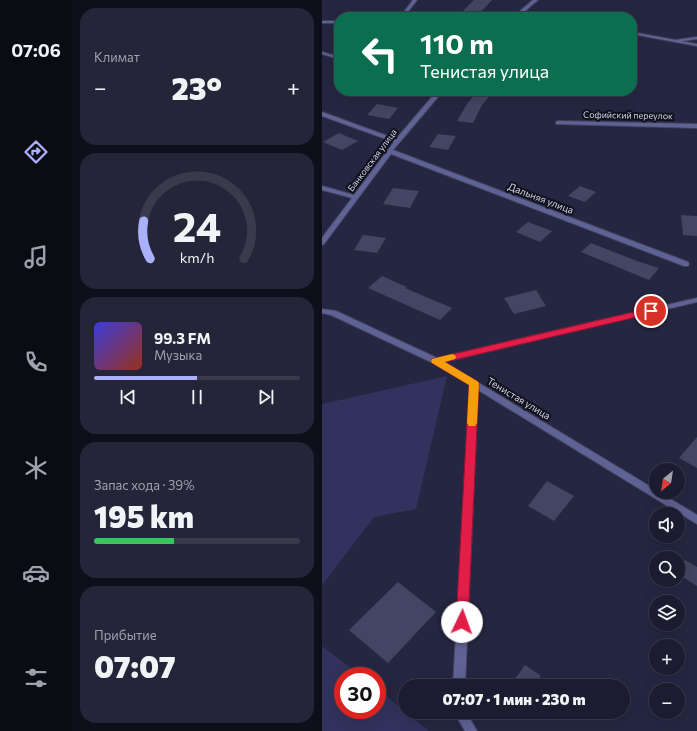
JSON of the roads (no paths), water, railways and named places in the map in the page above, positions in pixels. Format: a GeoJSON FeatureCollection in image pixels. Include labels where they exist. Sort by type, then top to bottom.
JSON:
{"type":"FeatureCollection","features":[{"type":"Feature","properties":{"kind":"street"},"geometry":{"type":"LineString","coordinates":[[406,12],[414,0]]}},
{"type":"Feature","properties":{"kind":"street"},"geometry":{"type":"LineString","coordinates":[[522,12],[536,0]]}},
{"type":"Feature","properties":{"kind":"street"},"geometry":{"type":"LineString","coordinates":[[322,22],[334,22]]}},
{"type":"Feature","properties":{"kind":"street"},"geometry":{"type":"LineString","coordinates":[[637,34],[697,45]]}},
{"type":"Feature","properties":{"kind":"street","name":"Банковская улица"},"geometry":{"type":"LineString","coordinates":[[322,243],[397,140],[436,96]]}},
{"type":"Feature","properties":{"kind":"street"},"geometry":{"type":"LineString","coordinates":[[322,114],[397,140]]}},
{"type":"Feature","properties":{"kind":"street","name":"Софийский переулок"},"geometry":{"type":"LineString","coordinates":[[558,123],[697,126]]}},
{"type":"Feature","properties":{"kind":"street","name":"Дальняя улица"},"geometry":{"type":"LineString","coordinates":[[389,151],[686,264]]}},
{"type":"Feature","properties":{"kind":"street"},"geometry":{"type":"LineString","coordinates":[[322,188],[355,197]]}},
{"type":"Feature","properties":{"kind":"street"},"geometry":{"type":"LineString","coordinates":[[436,361],[697,300]]}},
{"type":"Feature","properties":{"kind":"street","name":"Тенистая улица"},"geometry":{"type":"LineString","coordinates":[[322,311],[333,313],[436,361],[697,520]]}},
{"type":"Feature","properties":{"kind":"street"},"geometry":{"type":"LineString","coordinates":[[459,679],[474,383]]}},
{"type":"Feature","properties":{"kind":"street"},"geometry":{"type":"LineString","coordinates":[[464,719],[471,731]]}},
{"type":"Feature","properties":{"kind":"lane"},"geometry":{"type":"LineString","coordinates":[[675,41],[697,38]]}},
{"type":"Feature","properties":{"kind":"lane"},"geometry":{"type":"LineString","coordinates":[[322,53],[334,57]]}}]}
